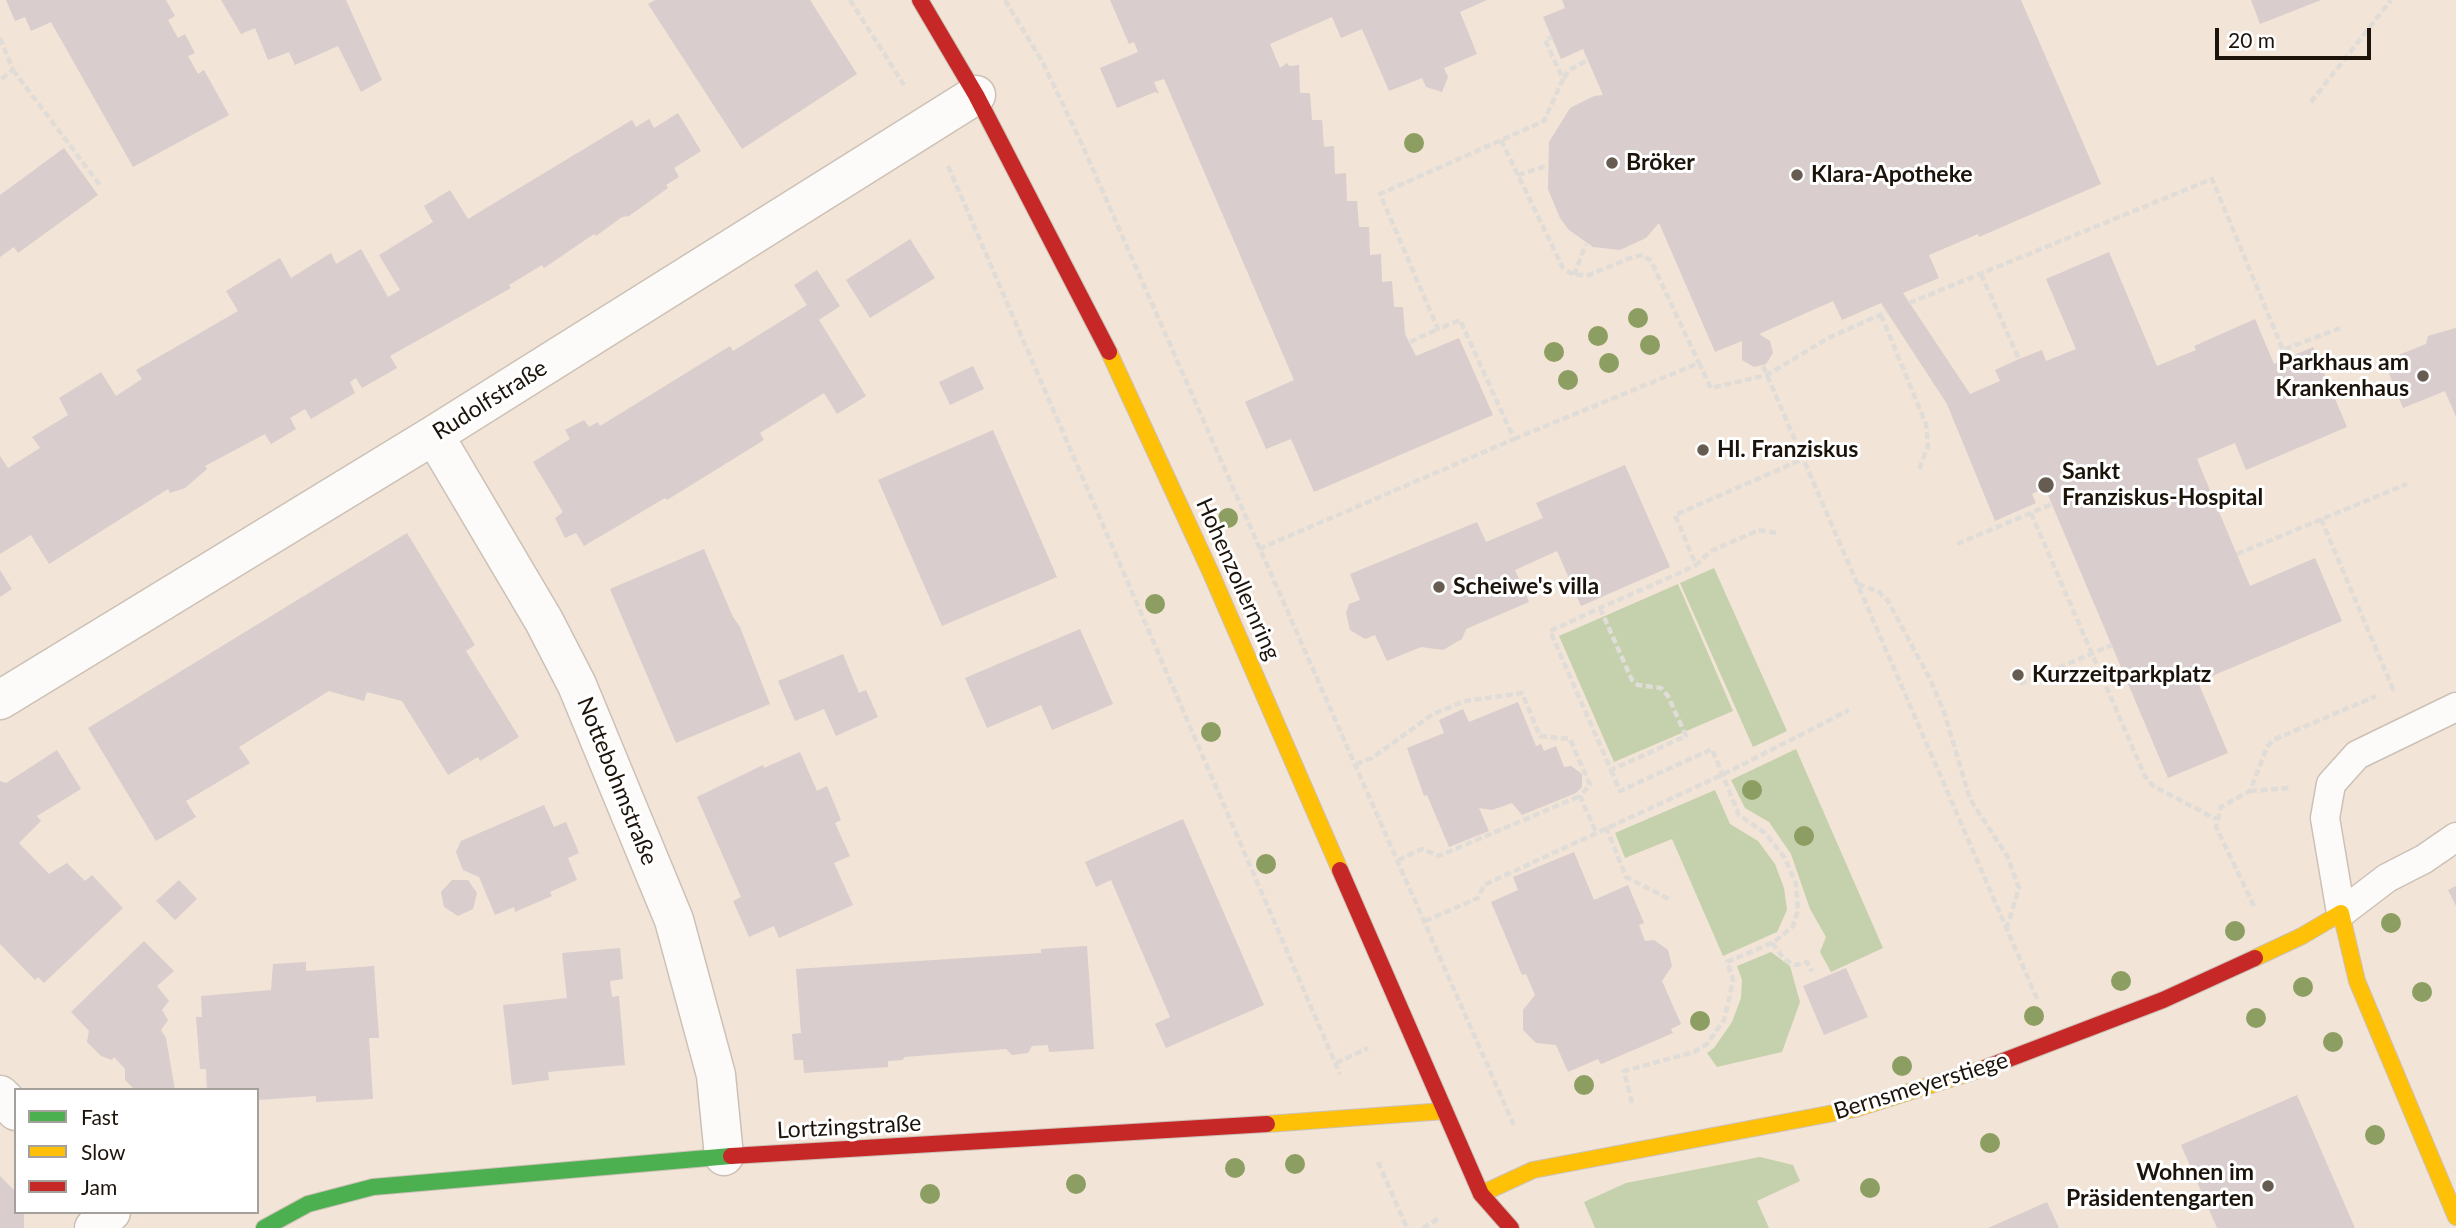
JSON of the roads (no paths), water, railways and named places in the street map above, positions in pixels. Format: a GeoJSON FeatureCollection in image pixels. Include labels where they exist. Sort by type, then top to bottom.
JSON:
{"type":"FeatureCollection","features":[{"type":"Feature","properties":{"kind":"street","name":"Hohenzollernring"},"geometry":{"type":"LineString","coordinates":[[920,0],[976,95],[1028,201],[1109,353],[1210,570],[1481,1194],[1511,1228]]}},
{"type":"Feature","properties":{"kind":"street","name":"Rudolfstraße"},"geometry":{"type":"LineString","coordinates":[[0,700],[433,435],[976,95]]}},
{"type":"Feature","properties":{"kind":"street","name":"Nottebohmstraße"},"geometry":{"type":"LineString","coordinates":[[433,435],[544,621],[577,685],[674,920],[716,1076],[724,1156]]}},
{"type":"Feature","properties":{"kind":"street","name":"Bernsmeyerstiege"},"geometry":{"type":"LineString","coordinates":[[1481,1194],[1533,1170],[1855,1109],[2057,1044],[2275,948],[2341,913]]}},
{"type":"Feature","properties":{"kind":"street"},"geometry":{"type":"LineString","coordinates":[[2341,913],[2357,981],[2456,1217]]}},
{"type":"Feature","properties":{"kind":"street"},"geometry":{"type":"LineString","coordinates":[[0,1095],[14,1109]]}},
{"type":"Feature","properties":{"kind":"street","name":"Lortzingstraße"},"geometry":{"type":"LineString","coordinates":[[264,1228],[308,1204],[373,1187],[724,1156],[1360,1119],[1445,1111]]}},
{"type":"Feature","properties":{"kind":"street"},"geometry":{"type":"LineString","coordinates":[[1476,1217],[1481,1194]]}},
{"type":"Feature","properties":{"kind":"street"},"geometry":{"type":"LineString","coordinates":[[94,1228],[109,1214]]}},
{"type":"Feature","properties":{"kind":"lane"},"geometry":{"type":"LineString","coordinates":[[2341,913],[2325,818],[2332,784],[2357,755],[2456,707]]}},
{"type":"Feature","properties":{"kind":"lane","name":"Bernsmeyerstiege"},"geometry":{"type":"LineString","coordinates":[[2341,913],[2388,878],[2424,859],[2456,837]]}},
{"type":"Feature","properties":{"kind":"place","name":"Bröker"},"geometry":{"type":"Point","coordinates":[1612,163]}},
{"type":"Feature","properties":{"kind":"place","name":"Klara-Apotheke"},"geometry":{"type":"Point","coordinates":[1797,175]}},
{"type":"Feature","properties":{"kind":"place","name":"Parkhaus am Krankenhaus"},"geometry":{"type":"Point","coordinates":[2423,376]}},
{"type":"Feature","properties":{"kind":"place","name":"Hl. Franziskus"},"geometry":{"type":"Point","coordinates":[1703,450]}},
{"type":"Feature","properties":{"kind":"place","name":"Sankt Franziskus-Hospital"},"geometry":{"type":"Point","coordinates":[2046,485]}},
{"type":"Feature","properties":{"kind":"place","name":"Scheiwe's villa"},"geometry":{"type":"Point","coordinates":[1439,587]}},
{"type":"Feature","properties":{"kind":"place","name":"Kurzzeitparkplatz"},"geometry":{"type":"Point","coordinates":[2018,675]}},
{"type":"Feature","properties":{"kind":"place","name":"Wohnen im Präsidentengarten"},"geometry":{"type":"Point","coordinates":[2268,1186]}}]}
